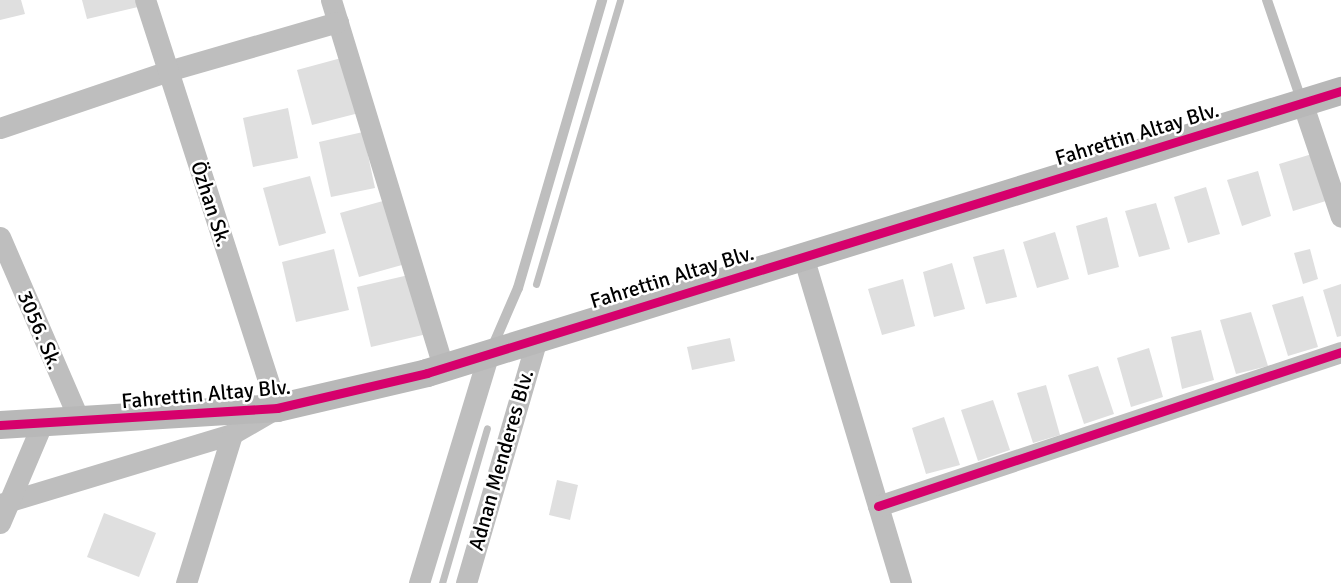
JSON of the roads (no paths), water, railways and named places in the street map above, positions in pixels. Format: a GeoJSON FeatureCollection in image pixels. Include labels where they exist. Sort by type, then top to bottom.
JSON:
{"type":"FeatureCollection","features":[{"type":"Feature","properties":{"kind":"street","name":"Özhan Sk."},"geometry":{"type":"LineString","coordinates":[[145,0],[277,408]]}},
{"type":"Feature","properties":{"kind":"street"},"geometry":{"type":"LineString","coordinates":[[331,0],[443,367]]}},
{"type":"Feature","properties":{"kind":"street"},"geometry":{"type":"LineString","coordinates":[[0,128],[168,71],[338,22]]}},
{"type":"Feature","properties":{"kind":"street","name":"Fahrettin Altay Blv."},"geometry":{"type":"LineString","coordinates":[[0,425],[80,422],[277,408],[443,367],[1341,91]]}},
{"type":"Feature","properties":{"kind":"street"},"geometry":{"type":"LineString","coordinates":[[1302,102],[1341,217]]}},
{"type":"Feature","properties":{"kind":"street","name":"3056. Sk."},"geometry":{"type":"LineString","coordinates":[[0,237],[80,422]]}},
{"type":"Feature","properties":{"kind":"street"},"geometry":{"type":"LineString","coordinates":[[803,256],[901,583]]}},
{"type":"Feature","properties":{"kind":"street","name":"Adnan Menderes Blv."},"geometry":{"type":"LineString","coordinates":[[466,583],[537,338]]}},
{"type":"Feature","properties":{"kind":"street"},"geometry":{"type":"LineString","coordinates":[[878,506],[1341,352]]}},
{"type":"Feature","properties":{"kind":"street","name":"Adnan Menderes Blv."},"geometry":{"type":"LineString","coordinates":[[418,583],[489,353]]}},
{"type":"Feature","properties":{"kind":"street"},"geometry":{"type":"LineString","coordinates":[[5,501],[232,434],[277,408]]}},
{"type":"Feature","properties":{"kind":"street"},"geometry":{"type":"LineString","coordinates":[[0,524],[5,501],[42,424]]}},
{"type":"Feature","properties":{"kind":"street"},"geometry":{"type":"LineString","coordinates":[[186,583],[232,434]]}},
{"type":"Feature","properties":{"kind":"lane"},"geometry":{"type":"LineString","coordinates":[[489,353],[518,288],[602,0]]}},
{"type":"Feature","properties":{"kind":"lane"},"geometry":{"type":"LineString","coordinates":[[1267,0],[1302,102]]}},
{"type":"Feature","properties":{"kind":"waterway"},"geometry":{"type":"LineString","coordinates":[[536,284],[620,0]]}},
{"type":"Feature","properties":{"kind":"waterway"},"geometry":{"type":"LineString","coordinates":[[442,583],[487,428]]}}]}
